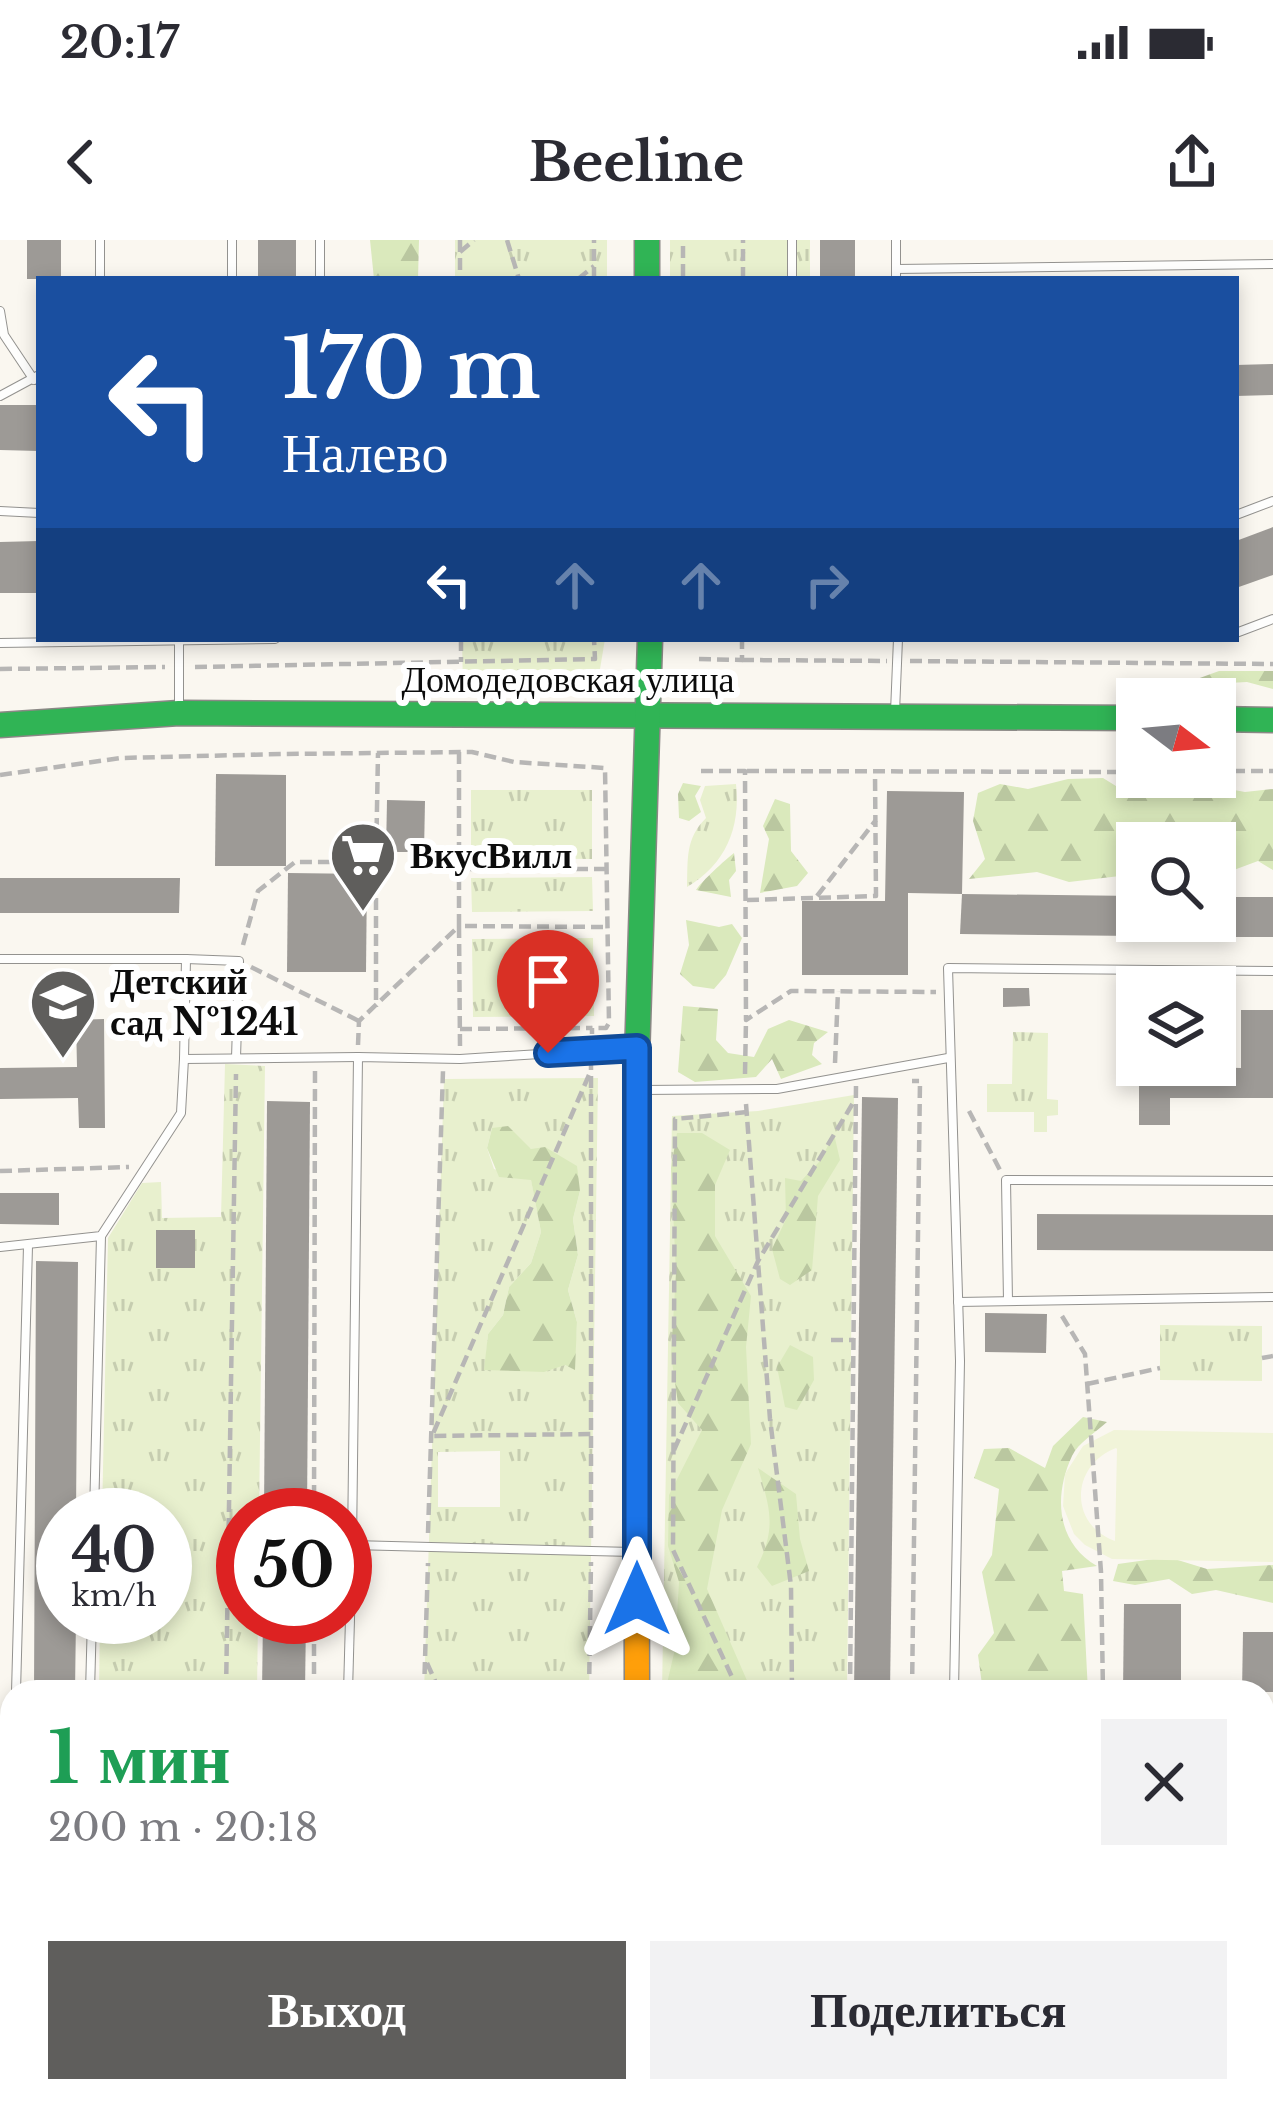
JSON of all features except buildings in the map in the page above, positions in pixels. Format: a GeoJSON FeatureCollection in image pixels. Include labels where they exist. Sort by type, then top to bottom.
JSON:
{"type":"FeatureCollection","features":[{"type":"Feature","properties":{"kind":"street"},"geometry":{"type":"LineString","coordinates":[[647,240],[647,276]]}},
{"type":"Feature","properties":{"kind":"street"},"geometry":{"type":"LineString","coordinates":[[637,1680],[636,1090],[650,642]]}},
{"type":"Feature","properties":{"kind":"street","name":"Домодедовская улица"},"geometry":{"type":"LineString","coordinates":[[0,725],[179,713],[1116,718]]}},
{"type":"Feature","properties":{"kind":"street"},"geometry":{"type":"LineString","coordinates":[[1236,719],[1273,720]]}},
{"type":"Feature","properties":{"kind":"lane"},"geometry":{"type":"LineString","coordinates":[[100,240],[100,276]]}},
{"type":"Feature","properties":{"kind":"lane"},"geometry":{"type":"LineString","coordinates":[[232,240],[232,276]]}},
{"type":"Feature","properties":{"kind":"lane"},"geometry":{"type":"LineString","coordinates":[[320,240],[320,276]]}},
{"type":"Feature","properties":{"kind":"lane"},"geometry":{"type":"LineString","coordinates":[[792,240],[792,276]]}},
{"type":"Feature","properties":{"kind":"lane"},"geometry":{"type":"LineString","coordinates":[[896,240],[896,274],[1273,264]]}},
{"type":"Feature","properties":{"kind":"lane"},"geometry":{"type":"LineString","coordinates":[[0,311],[4,335],[36,377]]}},
{"type":"Feature","properties":{"kind":"lane"},"geometry":{"type":"LineString","coordinates":[[0,396],[36,378]]}},
{"type":"Feature","properties":{"kind":"lane"},"geometry":{"type":"LineString","coordinates":[[1239,514],[1273,501]]}},
{"type":"Feature","properties":{"kind":"lane"},"geometry":{"type":"LineString","coordinates":[[0,512],[36,513]]}},
{"type":"Feature","properties":{"kind":"lane"},"geometry":{"type":"LineString","coordinates":[[1239,631],[1273,619]]}},
{"type":"Feature","properties":{"kind":"lane"},"geometry":{"type":"LineString","coordinates":[[0,643],[60,642]]}},
{"type":"Feature","properties":{"kind":"lane"},"geometry":{"type":"LineString","coordinates":[[179,642],[179,713]]}},
{"type":"Feature","properties":{"kind":"lane"},"geometry":{"type":"LineString","coordinates":[[895,714],[898,642]]}},
{"type":"Feature","properties":{"kind":"lane"},"geometry":{"type":"LineString","coordinates":[[0,959],[239,961],[236,1058]]}},
{"type":"Feature","properties":{"kind":"lane"},"geometry":{"type":"LineString","coordinates":[[95,1488],[101,1236],[181,1113],[185,959]]}},
{"type":"Feature","properties":{"kind":"lane"},"geometry":{"type":"LineString","coordinates":[[955,1680],[961,1529],[948,968],[1273,971]]}},
{"type":"Feature","properties":{"kind":"lane"},"geometry":{"type":"LineString","coordinates":[[184,1059],[460,1059],[637,1048]]}},
{"type":"Feature","properties":{"kind":"lane"},"geometry":{"type":"LineString","coordinates":[[353,1488],[358,1057]]}},
{"type":"Feature","properties":{"kind":"lane"},"geometry":{"type":"LineString","coordinates":[[636,1090],[777,1089],[948,1058]]}},
{"type":"Feature","properties":{"kind":"lane"},"geometry":{"type":"LineString","coordinates":[[1009,1301],[1006,1180],[1273,1181]]}},
{"type":"Feature","properties":{"kind":"lane"},"geometry":{"type":"LineString","coordinates":[[0,1247],[101,1236]]}},
{"type":"Feature","properties":{"kind":"lane"},"geometry":{"type":"LineString","coordinates":[[16,1680],[28,1246]]}},
{"type":"Feature","properties":{"kind":"lane"},"geometry":{"type":"LineString","coordinates":[[958,1302],[1273,1297]]}},
{"type":"Feature","properties":{"kind":"lane"},"geometry":{"type":"LineString","coordinates":[[372,1545],[637,1552]]}},
{"type":"Feature","properties":{"kind":"lane"},"geometry":{"type":"LineString","coordinates":[[90,1680],[91,1644]]}},
{"type":"Feature","properties":{"kind":"lane"},"geometry":{"type":"LineString","coordinates":[[348,1680],[349,1644]]}},
{"type":"Feature","properties":{"kind":"path"},"geometry":{"type":"LineString","coordinates":[[460,240],[460,276]]}},
{"type":"Feature","properties":{"kind":"path"},"geometry":{"type":"LineString","coordinates":[[460,253],[474,240]]}},
{"type":"Feature","properties":{"kind":"path"},"geometry":{"type":"LineString","coordinates":[[507,240],[518,276]]}},
{"type":"Feature","properties":{"kind":"path"},"geometry":{"type":"LineString","coordinates":[[594,240],[594,276]]}},
{"type":"Feature","properties":{"kind":"path"},"geometry":{"type":"LineString","coordinates":[[683,240],[683,276]]}},
{"type":"Feature","properties":{"kind":"path"},"geometry":{"type":"LineString","coordinates":[[743,240],[743,276]]}},
{"type":"Feature","properties":{"kind":"path"},"geometry":{"type":"LineString","coordinates":[[582,276],[594,266]]}},
{"type":"Feature","properties":{"kind":"path"},"geometry":{"type":"LineString","coordinates":[[461,642],[461,662]]}},
{"type":"Feature","properties":{"kind":"path"},"geometry":{"type":"LineString","coordinates":[[0,669],[595,659],[594,642]]}},
{"type":"Feature","properties":{"kind":"path"},"geometry":{"type":"LineString","coordinates":[[742,642],[742,660]]}},
{"type":"Feature","properties":{"kind":"path"},"geometry":{"type":"LineString","coordinates":[[699,658],[1273,664]]}},
{"type":"Feature","properties":{"kind":"path"},"geometry":{"type":"LineString","coordinates":[[459,752],[460,1059]]}},
{"type":"Feature","properties":{"kind":"path"},"geometry":{"type":"LineString","coordinates":[[0,775],[122,758],[459,752],[514,762],[605,768],[609,1023],[606,1028],[460,1029]]}},
{"type":"Feature","properties":{"kind":"path"},"geometry":{"type":"LineString","coordinates":[[376,1008],[378,753]]}},
{"type":"Feature","properties":{"kind":"path"},"geometry":{"type":"LineString","coordinates":[[701,771],[1116,772]]}},
{"type":"Feature","properties":{"kind":"path"},"geometry":{"type":"LineString","coordinates":[[745,771],[745,1090],[770,1419],[790,1586],[793,1680]]}},
{"type":"Feature","properties":{"kind":"path"},"geometry":{"type":"LineString","coordinates":[[1236,771],[1273,771]]}},
{"type":"Feature","properties":{"kind":"path"},"geometry":{"type":"LineString","coordinates":[[746,900],[875,896],[875,773]]}},
{"type":"Feature","properties":{"kind":"path"},"geometry":{"type":"LineString","coordinates":[[814,898],[875,820]]}},
{"type":"Feature","properties":{"kind":"path"},"geometry":{"type":"LineString","coordinates":[[359,1021],[239,961],[258,891],[295,862],[376,862]]}},
{"type":"Feature","properties":{"kind":"path"},"geometry":{"type":"LineString","coordinates":[[468,869],[608,869]]}},
{"type":"Feature","properties":{"kind":"path"},"geometry":{"type":"LineString","coordinates":[[359,1021],[459,926],[609,927]]}},
{"type":"Feature","properties":{"kind":"path"},"geometry":{"type":"LineString","coordinates":[[746,1020],[791,991],[948,993]]}},
{"type":"Feature","properties":{"kind":"path"},"geometry":{"type":"LineString","coordinates":[[834,1078],[838,991]]}},
{"type":"Feature","properties":{"kind":"path"},"geometry":{"type":"LineString","coordinates":[[358,1057],[359,1021]]}},
{"type":"Feature","properties":{"kind":"path"},"geometry":{"type":"LineString","coordinates":[[589,1680],[592,1028]]}},
{"type":"Feature","properties":{"kind":"path"},"geometry":{"type":"LineString","coordinates":[[226,1680],[236,1058]]}},
{"type":"Feature","properties":{"kind":"path"},"geometry":{"type":"LineString","coordinates":[[314,1488],[315,1058]]}},
{"type":"Feature","properties":{"kind":"path"},"geometry":{"type":"LineString","coordinates":[[424,1680],[444,1059]]}},
{"type":"Feature","properties":{"kind":"path"},"geometry":{"type":"LineString","coordinates":[[432,1436],[591,1070]]}},
{"type":"Feature","properties":{"kind":"path"},"geometry":{"type":"LineString","coordinates":[[850,1680],[856,1075]]}},
{"type":"Feature","properties":{"kind":"path"},"geometry":{"type":"LineString","coordinates":[[898,1081],[920,1081],[912,1680]]}},
{"type":"Feature","properties":{"kind":"path"},"geometry":{"type":"LineString","coordinates":[[674,1451],[758,1261],[856,1098]]}},
{"type":"Feature","properties":{"kind":"path"},"geometry":{"type":"LineString","coordinates":[[968,1109],[1006,1180]]}},
{"type":"Feature","properties":{"kind":"path"},"geometry":{"type":"LineString","coordinates":[[733,1680],[673,1550],[675,1119],[747,1112]]}},
{"type":"Feature","properties":{"kind":"path"},"geometry":{"type":"LineString","coordinates":[[0,1171],[147,1166]]}},
{"type":"Feature","properties":{"kind":"path"},"geometry":{"type":"LineString","coordinates":[[760,1290],[771,1289]]}},
{"type":"Feature","properties":{"kind":"path"},"geometry":{"type":"LineString","coordinates":[[1053,1300],[1085,1354],[1101,1572],[1103,1680]]}},
{"type":"Feature","properties":{"kind":"path"},"geometry":{"type":"LineString","coordinates":[[831,1340],[854,1340]]}},
{"type":"Feature","properties":{"kind":"path"},"geometry":{"type":"LineString","coordinates":[[1262,1358],[1273,1356]]}},
{"type":"Feature","properties":{"kind":"path"},"geometry":{"type":"LineString","coordinates":[[1088,1384],[1160,1368]]}},
{"type":"Feature","properties":{"kind":"path"},"geometry":{"type":"LineString","coordinates":[[432,1436],[592,1434]]}},
{"type":"Feature","properties":{"kind":"path"},"geometry":{"type":"LineString","coordinates":[[314,1644],[314,1680]]}},
{"type":"Feature","properties":{"kind":"path"},"geometry":{"type":"LineString","coordinates":[[424,1658],[434,1680]]}},
{"type":"Feature","properties":{"kind":"green space"},"geometry":{"type":"Polygon","coordinates":[[[370,240],[419,240],[418,276],[374,276],[370,240]]]}},
{"type":"Feature","properties":{"kind":"green space"},"geometry":{"type":"Polygon","coordinates":[[[455,240],[607,240],[607,276],[455,276],[455,240]]]}},
{"type":"Feature","properties":{"kind":"green space"},"geometry":{"type":"Polygon","coordinates":[[[670,240],[810,240],[810,276],[670,276],[670,240]]]}},
{"type":"Feature","properties":{"kind":"green space"},"geometry":{"type":"Polygon","coordinates":[[[462,642],[604,642],[597,687],[463,690],[462,642]]]}},
{"type":"Feature","properties":{"kind":"green space"},"geometry":{"type":"Polygon","coordinates":[[[1219,671],[1273,671],[1273,689],[1236,683],[1236,678],[1200,678],[1219,671]]]}},
{"type":"Feature","properties":{"kind":"green space"},"geometry":{"type":"Polygon","coordinates":[[[1103,778],[1116,786],[1116,798],[1236,798],[1236,790],[1273,789],[1273,870],[1258,861],[1236,869],[1236,822],[1116,822],[1116,876],[1069,882],[1037,872],[969,879],[985,859],[973,821],[978,793],[1000,784],[1028,789],[1068,779],[1103,778]]]}},
{"type":"Feature","properties":{"kind":"green space"},"geometry":{"type":"Polygon","coordinates":[[[683,783],[701,786],[695,796],[701,812],[689,821],[679,818],[678,794],[683,783]]]}},
{"type":"Feature","properties":{"kind":"green space"},"geometry":{"type":"Polygon","coordinates":[[[736,784],[736,816],[728,844],[711,868],[687,887],[691,842],[706,818],[700,800],[705,786],[736,784]]]}},
{"type":"Feature","properties":{"kind":"green space"},"geometry":{"type":"Polygon","coordinates":[[[471,790],[592,790],[592,859],[471,858],[471,790]]]}},
{"type":"Feature","properties":{"kind":"green space"},"geometry":{"type":"Polygon","coordinates":[[[775,799],[790,804],[791,851],[808,873],[797,886],[760,893],[769,839],[763,826],[775,799]]]}},
{"type":"Feature","properties":{"kind":"green space"},"geometry":{"type":"Polygon","coordinates":[[[734,853],[731,897],[696,890],[708,876],[734,853]]]}},
{"type":"Feature","properties":{"kind":"green space"},"geometry":{"type":"Polygon","coordinates":[[[592,877],[593,911],[472,912],[471,878],[592,877]]]}},
{"type":"Feature","properties":{"kind":"green space"},"geometry":{"type":"Polygon","coordinates":[[[686,920],[719,927],[732,924],[742,938],[726,975],[714,989],[693,986],[680,974],[689,945],[686,920]]]}},
{"type":"Feature","properties":{"kind":"green space"},"geometry":{"type":"Polygon","coordinates":[[[593,938],[594,1016],[473,1017],[472,939],[593,938]]]}},
{"type":"Feature","properties":{"kind":"green space"},"geometry":{"type":"Polygon","coordinates":[[[683,1006],[718,1009],[716,1040],[728,1053],[754,1057],[768,1029],[789,1020],[828,1032],[814,1043],[812,1055],[822,1064],[781,1079],[772,1059],[756,1077],[695,1082],[678,1072],[683,1006]]]}},
{"type":"Feature","properties":{"kind":"green space"},"geometry":{"type":"Polygon","coordinates":[[[1013,1032],[1048,1033],[1047,1099],[1058,1100],[1058,1115],[1047,1116],[1047,1132],[1034,1132],[1034,1112],[987,1112],[987,1084],[1012,1084],[1013,1032]]]}},
{"type":"Feature","properties":{"kind":"green space"},"geometry":{"type":"Polygon","coordinates":[[[225,1064],[265,1066],[259,1488],[216,1488],[216,1644],[258,1644],[257,1680],[99,1680],[100,1644],[192,1644],[192,1488],[103,1488],[108,1238],[142,1183],[161,1182],[162,1218],[221,1217],[225,1064]]]}},
{"type":"Feature","properties":{"kind":"green space"},"geometry":{"type":"Polygon","coordinates":[[[598,1078],[589,1680],[424,1680],[444,1079],[598,1078]],[[492,1128],[487,1148],[494,1169],[531,1179],[541,1232],[531,1263],[509,1287],[503,1315],[488,1334],[485,1370],[565,1365],[574,1369],[577,1322],[568,1290],[578,1255],[573,1219],[580,1191],[531,1149],[492,1128]],[[500,1451],[438,1452],[438,1507],[500,1507],[500,1451]]]}},
{"type":"Feature","properties":{"kind":"green space"},"geometry":{"type":"Polygon","coordinates":[[[854,1095],[847,1680],[662,1680],[672,1116],[758,1111],[854,1095]]]}},
{"type":"Feature","properties":{"kind":"green space"},"geometry":{"type":"Polygon","coordinates":[[[508,1126],[531,1149],[545,1147],[577,1166],[580,1191],[573,1219],[578,1255],[568,1290],[577,1322],[575,1370],[565,1365],[544,1372],[484,1370],[488,1334],[503,1315],[509,1287],[531,1263],[541,1232],[531,1180],[499,1177],[487,1148],[492,1128],[508,1126]]]}},
{"type":"Feature","properties":{"kind":"green space"},"geometry":{"type":"Polygon","coordinates":[[[677,1133],[702,1133],[730,1150],[715,1185],[715,1236],[751,1296],[746,1347],[751,1444],[722,1510],[707,1589],[747,1680],[668,1680],[675,1649],[679,1582],[668,1546],[669,1495],[702,1430],[678,1403],[671,1355],[676,1273],[671,1168],[677,1133]]]}},
{"type":"Feature","properties":{"kind":"green space"},"geometry":{"type":"Polygon","coordinates":[[[834,1134],[840,1160],[818,1196],[812,1270],[790,1285],[780,1279],[772,1249],[786,1219],[785,1178],[801,1181],[820,1161],[834,1134]]]}},
{"type":"Feature","properties":{"kind":"green space"},"geometry":{"type":"Polygon","coordinates":[[[1160,1325],[1262,1326],[1262,1381],[1160,1380],[1160,1325]]]}},
{"type":"Feature","properties":{"kind":"green space"},"geometry":{"type":"Polygon","coordinates":[[[790,1345],[813,1357],[814,1380],[797,1410],[785,1407],[777,1367],[790,1345]]]}},
{"type":"Feature","properties":{"kind":"green space"},"geometry":{"type":"Polygon","coordinates":[[[1083,1417],[1107,1422],[1072,1456],[1062,1487],[1067,1532],[1097,1566],[1062,1571],[1064,1591],[1083,1594],[1087,1680],[981,1680],[978,1655],[994,1633],[982,1572],[992,1555],[999,1489],[974,1478],[984,1449],[1009,1448],[1045,1468],[1053,1446],[1083,1417]]]}},
{"type":"Feature","properties":{"kind":"green space"},"geometry":{"type":"Polygon","coordinates":[[[1114,1430],[1273,1433],[1273,1562],[1112,1559],[1085,1545],[1074,1534],[1063,1506],[1065,1474],[1083,1446],[1114,1430]],[[1117,1449],[1090,1467],[1081,1494],[1089,1522],[1115,1541],[1117,1449]]]}},
{"type":"Feature","properties":{"kind":"green space"},"geometry":{"type":"Polygon","coordinates":[[[758,1468],[796,1494],[809,1571],[772,1586],[757,1567],[770,1518],[758,1468]]]}},
{"type":"Feature","properties":{"kind":"green space"},"geometry":{"type":"Polygon","coordinates":[[[1168,1557],[1207,1569],[1273,1565],[1273,1603],[1216,1590],[1192,1594],[1169,1579],[1135,1585],[1113,1581],[1118,1564],[1168,1557]]]}},
{"type":"Feature","properties":{"kind":"traffic: fast"},"geometry":{"type":"LineString","coordinates":[[647,240],[647,276]]}},
{"type":"Feature","properties":{"kind":"traffic: fast"},"geometry":{"type":"LineString","coordinates":[[636,1319],[636,1090],[650,642]]}},
{"type":"Feature","properties":{"kind":"traffic: fast"},"geometry":{"type":"LineString","coordinates":[[0,725],[179,713],[1116,718]]}},
{"type":"Feature","properties":{"kind":"traffic: fast"},"geometry":{"type":"LineString","coordinates":[[1236,719],[1273,720]]}},
{"type":"Feature","properties":{"kind":"traffic: slow"},"geometry":{"type":"LineString","coordinates":[[636,1319],[637,1680]]}},
{"type":"Feature","properties":{"kind":"place","name":"ВкусВилл"},"geometry":{"type":"Point","coordinates":[363,914]}},
{"type":"Feature","properties":{"kind":"place","name":"Детский сад №1241"},"geometry":{"type":"Point","coordinates":[63,1061]}},
{"type":"Feature","properties":{"kind":"route"},"geometry":{"type":"LineString","coordinates":[[548,1053],[637,1048],[637,1599]]}}]}
